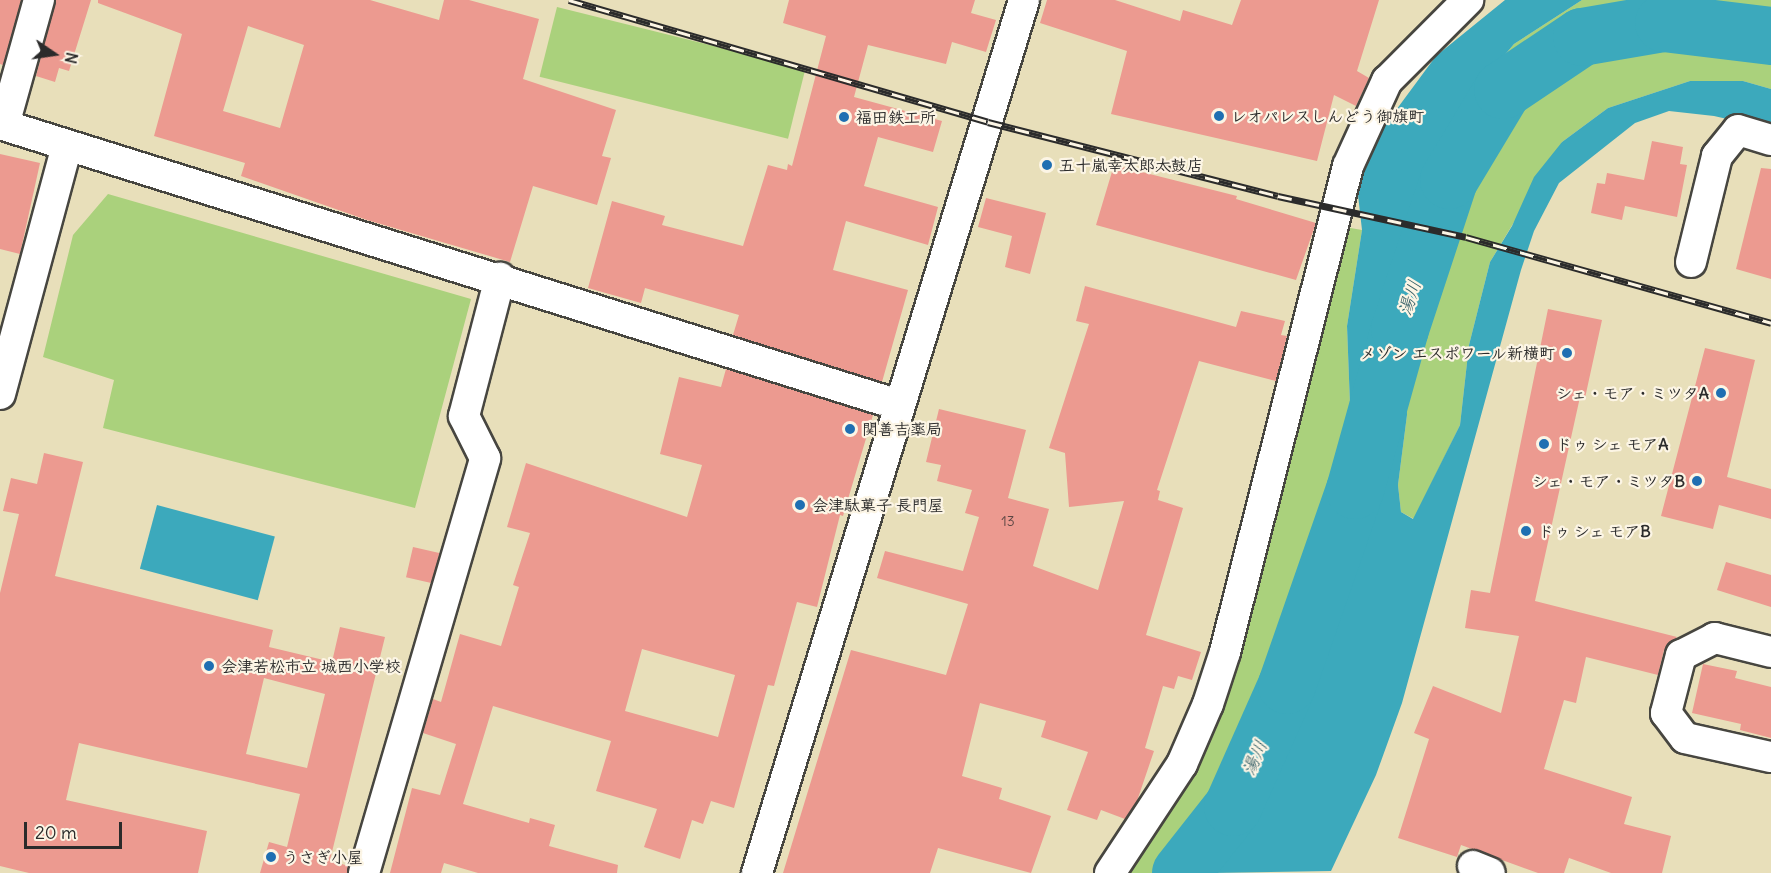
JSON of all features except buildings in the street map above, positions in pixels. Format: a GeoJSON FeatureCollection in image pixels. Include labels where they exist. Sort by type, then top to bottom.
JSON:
{"type":"FeatureCollection","features":[{"type":"Feature","properties":{"kind":"street"},"geometry":{"type":"LineString","coordinates":[[39,0],[2,124],[368,242],[500,278],[883,400]]}},
{"type":"Feature","properties":{"kind":"street"},"geometry":{"type":"LineString","coordinates":[[757,873],[1024,0]]}},
{"type":"Feature","properties":{"kind":"street"},"geometry":{"type":"LineString","coordinates":[[1110,873],[1182,764],[1208,704],[1225,652],[1348,166],[1387,81],[1468,0]]}},
{"type":"Feature","properties":{"kind":"street"},"geometry":{"type":"LineString","coordinates":[[1691,262],[1717,156],[1738,130],[1771,140]]}},
{"type":"Feature","properties":{"kind":"street"},"geometry":{"type":"LineString","coordinates":[[0,394],[67,146]]}},
{"type":"Feature","properties":{"kind":"street"},"geometry":{"type":"LineString","coordinates":[[364,873],[485,458],[464,416],[500,278]]}},
{"type":"Feature","properties":{"kind":"street"},"geometry":{"type":"LineString","coordinates":[[1771,652],[1715,638],[1681,656],[1666,713],[1684,738],[1771,757]]}},
{"type":"Feature","properties":{"kind":"green space"},"geometry":{"type":"Polygon","coordinates":[[[1582,0],[1771,0],[1771,89],[1743,81],[1690,81],[1608,108],[1562,142],[1490,262],[1469,345],[1460,425],[1414,519],[1401,512],[1398,485],[1407,415],[1406,376],[1391,315],[1400,239],[1421,203],[1440,151],[1476,89],[1514,44],[1582,0]]]}},
{"type":"Feature","properties":{"kind":"green space"},"geometry":{"type":"Polygon","coordinates":[[[557,7],[805,69],[788,139],[540,77],[557,7]]]}},
{"type":"Feature","properties":{"kind":"green space"},"geometry":{"type":"Polygon","coordinates":[[[108,194],[471,299],[415,508],[103,428],[114,380],[43,357],[73,235],[108,194]]]}},
{"type":"Feature","properties":{"kind":"green space"},"geometry":{"type":"Polygon","coordinates":[[[1345,227],[1362,230],[1347,326],[1350,405],[1342,487],[1309,704],[1290,747],[1212,873],[1127,873],[1262,549],[1292,451],[1345,227]]]}},
{"type":"Feature","properties":{"kind":"water"},"geometry":{"type":"Polygon","coordinates":[[[1505,0],[1582,0],[1514,44],[1476,89],[1440,151],[1421,203],[1400,239],[1391,315],[1406,376],[1407,415],[1398,485],[1401,512],[1413,519],[1460,425],[1469,345],[1490,262],[1512,226],[1534,177],[1562,142],[1608,108],[1690,81],[1743,81],[1771,89],[1771,129],[1714,116],[1669,111],[1635,123],[1559,183],[1534,231],[1521,270],[1402,703],[1376,775],[1331,871],[1212,873],[1290,747],[1309,704],[1342,487],[1350,405],[1347,326],[1362,230],[1357,186],[1385,125],[1436,56],[1505,0]]]}},
{"type":"Feature","properties":{"kind":"water"},"geometry":{"type":"Polygon","coordinates":[[[157,505],[275,537],[258,600],[140,569],[157,505]]]}},
{"type":"Feature","properties":{"kind":"waterway","name":"湯川"},"geometry":{"type":"LineString","coordinates":[[1181,873],[1233,807],[1287,685],[1355,490],[1400,329],[1449,180],[1503,90],[1582,37],[1664,23],[1771,36]]}},
{"type":"Feature","properties":{"kind":"railway"},"geometry":{"type":"LineString","coordinates":[[569,0],[988,122],[1278,196],[1466,237],[1771,323]]}},
{"type":"Feature","properties":{"kind":"place","name":"レオパレスしんどう御旗町"},"geometry":{"type":"Point","coordinates":[1219,116]}},
{"type":"Feature","properties":{"kind":"place","name":"福田鉄工所"},"geometry":{"type":"Point","coordinates":[844,117]}},
{"type":"Feature","properties":{"kind":"place","name":"五十嵐幸太郎太鼓店"},"geometry":{"type":"Point","coordinates":[1047,165]}},
{"type":"Feature","properties":{"kind":"place","name":"メゾン エスポワール新横町"},"geometry":{"type":"Point","coordinates":[1567,353]}},
{"type":"Feature","properties":{"kind":"place","name":"シェ・モア・ミツタA"},"geometry":{"type":"Point","coordinates":[1721,393]}},
{"type":"Feature","properties":{"kind":"place","name":"関善吉薬局"},"geometry":{"type":"Point","coordinates":[850,429]}},
{"type":"Feature","properties":{"kind":"place","name":"ドゥ シェ モアA"},"geometry":{"type":"Point","coordinates":[1544,444]}},
{"type":"Feature","properties":{"kind":"place","name":"シェ・モア・ミツタB"},"geometry":{"type":"Point","coordinates":[1697,481]}},
{"type":"Feature","properties":{"kind":"place","name":"会津駄菓子 長門屋"},"geometry":{"type":"Point","coordinates":[800,505]}},
{"type":"Feature","properties":{"kind":"place","name":"ドゥ シェ モアB"},"geometry":{"type":"Point","coordinates":[1526,531]}},
{"type":"Feature","properties":{"kind":"place","name":"会津若松市立 城西小学校"},"geometry":{"type":"Point","coordinates":[209,666]}},
{"type":"Feature","properties":{"kind":"place","name":"うさぎ小屋"},"geometry":{"type":"Point","coordinates":[271,857]}}]}
